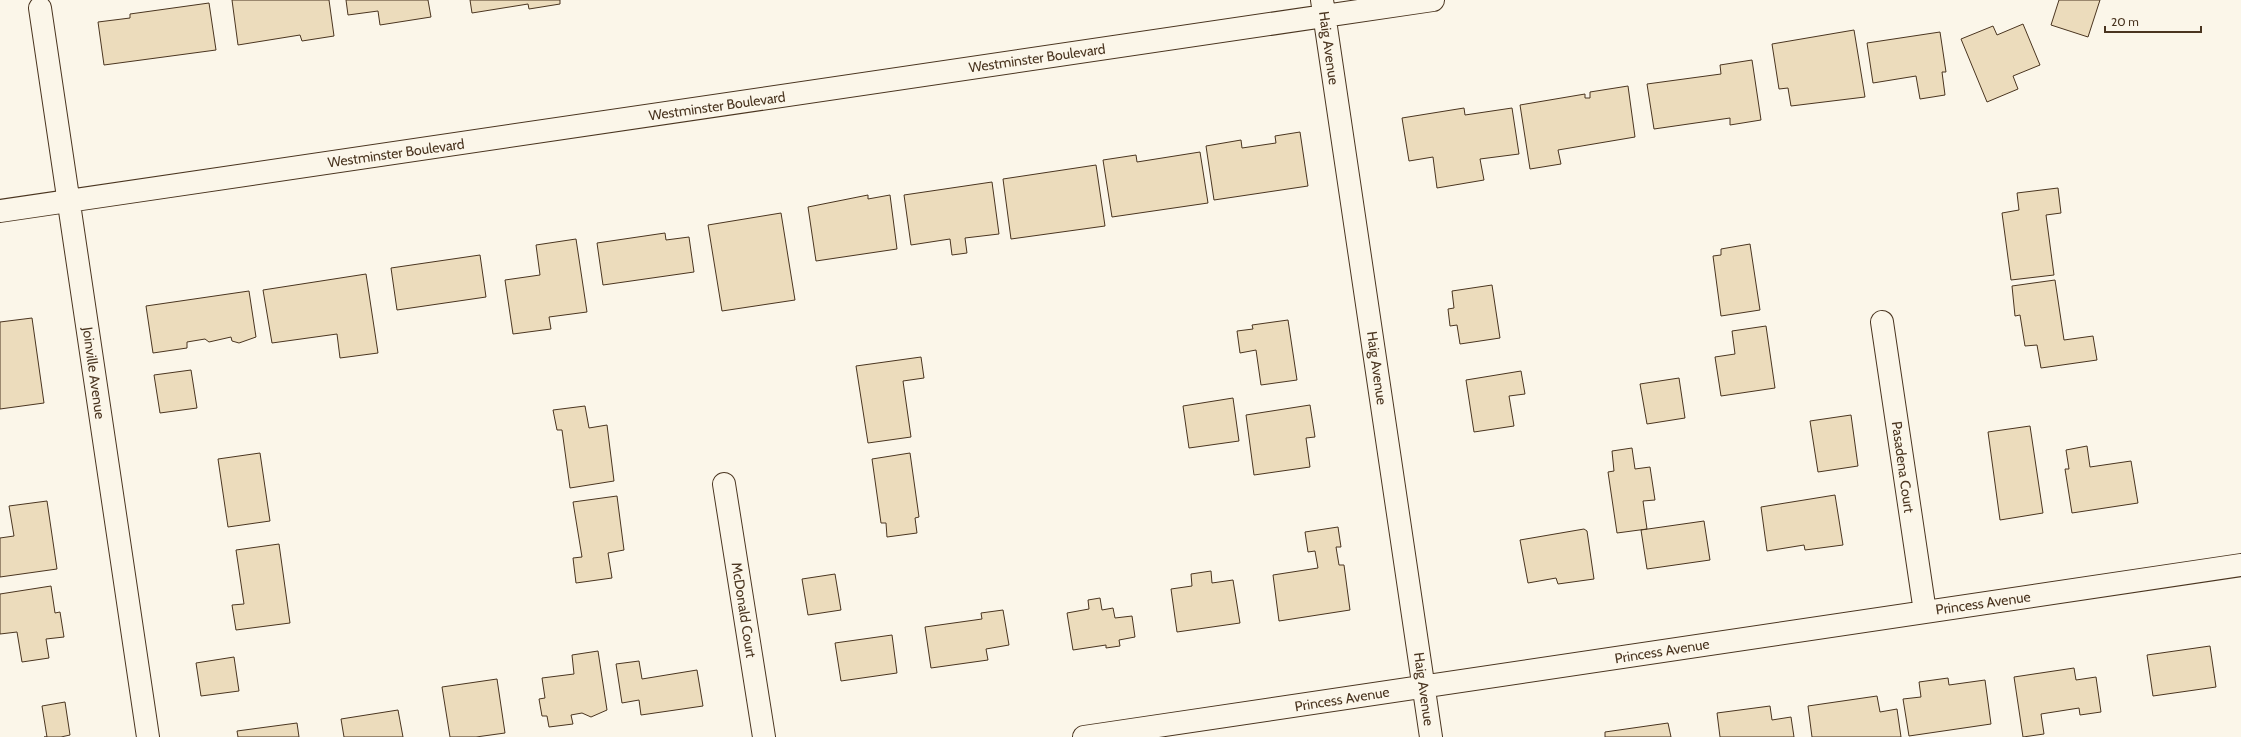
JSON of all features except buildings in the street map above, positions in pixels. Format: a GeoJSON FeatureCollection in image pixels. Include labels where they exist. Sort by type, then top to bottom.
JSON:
{"type":"FeatureCollection","features":[{"type":"Feature","properties":{"kind":"street","name":"Westminster Boulevard"},"geometry":{"type":"LineString","coordinates":[[0,211],[1324,8],[1433,0]]}},
{"type":"Feature","properties":{"kind":"street","name":"Joinville Avenue"},"geometry":{"type":"LineString","coordinates":[[40,8],[148,737]]}},
{"type":"Feature","properties":{"kind":"street","name":"Haig Avenue"},"geometry":{"type":"LineString","coordinates":[[1324,8],[1431,737]]}},
{"type":"Feature","properties":{"kind":"street","name":"Pasadena Court"},"geometry":{"type":"LineString","coordinates":[[1882,322],[1925,612]]}},
{"type":"Feature","properties":{"kind":"street","name":"McDonald Court"},"geometry":{"type":"LineString","coordinates":[[724,484],[764,737]]}},
{"type":"Feature","properties":{"kind":"street","name":"Princess Avenue"},"geometry":{"type":"LineString","coordinates":[[1084,737],[2241,565]]}}]}
